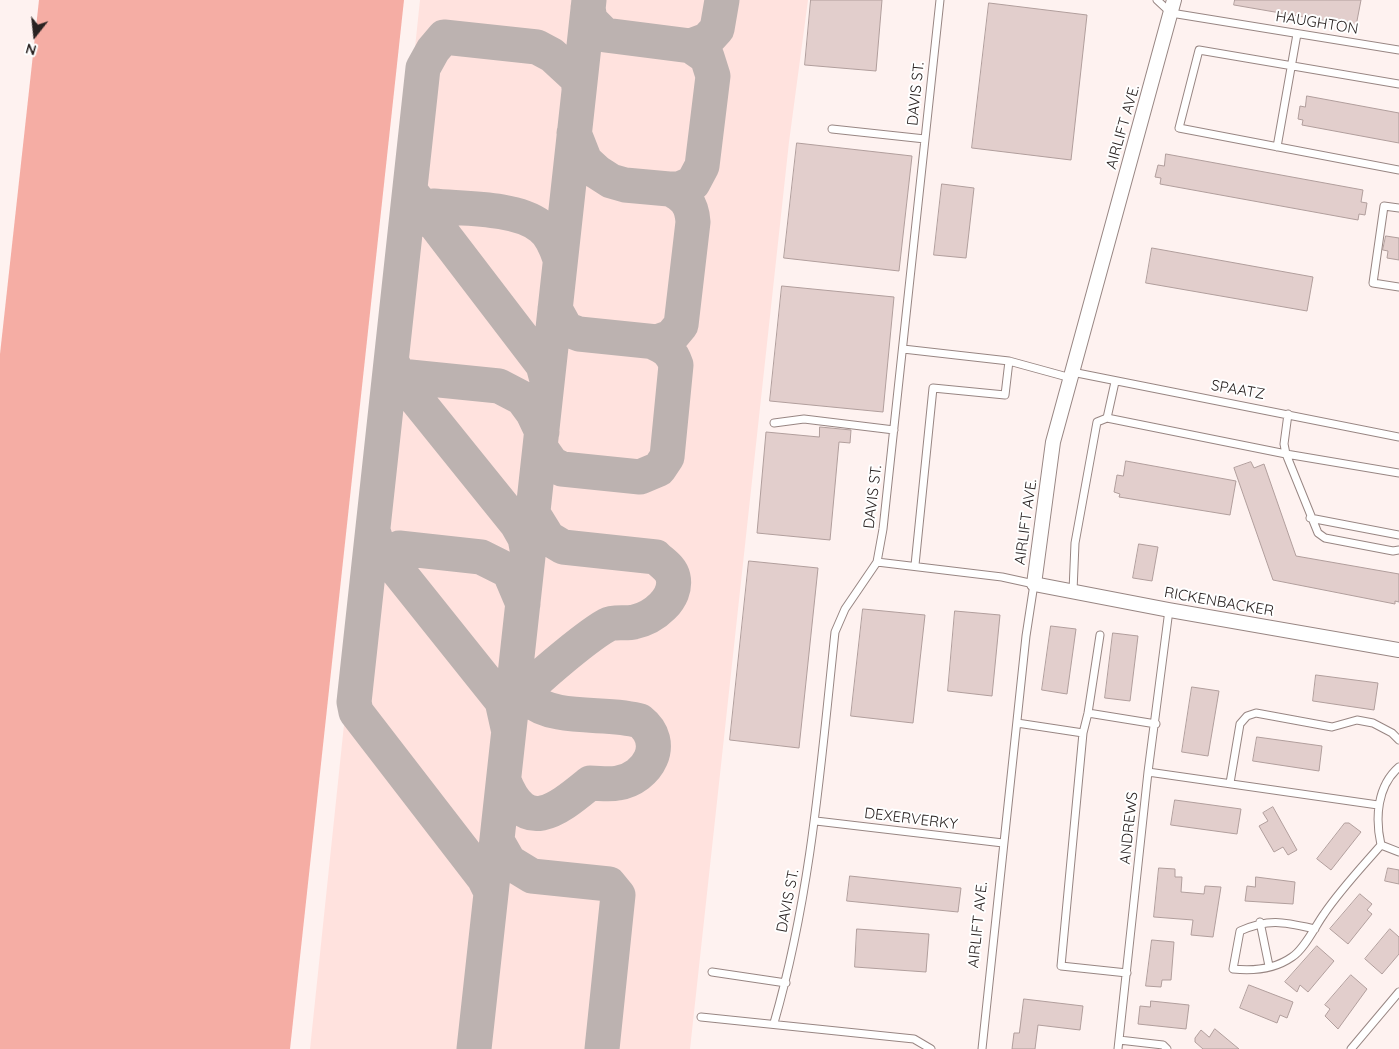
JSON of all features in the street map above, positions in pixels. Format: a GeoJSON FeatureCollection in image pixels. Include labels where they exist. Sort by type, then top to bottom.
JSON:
{"type":"FeatureCollection","features":[{"type":"Feature","properties":{"kind":"street","name":"AIRLIFT AVE."},"geometry":{"type":"LineString","coordinates":[[1034,584],[1053,442],[1174,4]]}},
{"type":"Feature","properties":{"kind":"street","name":"RICKENBACKER"},"geometry":{"type":"LineString","coordinates":[[1034,584],[1169,610],[1399,650]]}},
{"type":"Feature","properties":{"kind":"lane","name":"DAVIS ST."},"geometry":{"type":"LineString","coordinates":[[774,1023],[786,983],[805,890],[816,822],[835,632],[845,609],[877,562],[894,430],[940,0]]}},
{"type":"Feature","properties":{"kind":"lane"},"geometry":{"type":"LineString","coordinates":[[1157,0],[1174,4]]}},
{"type":"Feature","properties":{"kind":"lane","name":"HAUGHTON"},"geometry":{"type":"LineString","coordinates":[[1174,4],[1298,34],[1399,50]]}},
{"type":"Feature","properties":{"kind":"lane"},"geometry":{"type":"LineString","coordinates":[[1277,147],[1298,34]]}},
{"type":"Feature","properties":{"kind":"lane"},"geometry":{"type":"LineString","coordinates":[[1399,84],[1199,50],[1179,128],[1399,170]]}},
{"type":"Feature","properties":{"kind":"lane"},"geometry":{"type":"LineString","coordinates":[[832,129],[925,139]]}},
{"type":"Feature","properties":{"kind":"lane"},"geometry":{"type":"LineString","coordinates":[[1399,208],[1384,206],[1373,283],[1399,287]]}},
{"type":"Feature","properties":{"kind":"lane","name":"SPAATZ"},"geometry":{"type":"LineString","coordinates":[[902,348],[1009,361],[1072,375],[1288,414],[1399,437]]}},
{"type":"Feature","properties":{"kind":"lane"},"geometry":{"type":"LineString","coordinates":[[915,565],[933,388],[1005,395],[1009,361]]}},
{"type":"Feature","properties":{"kind":"lane"},"geometry":{"type":"LineString","coordinates":[[1107,418],[1114,382]]}},
{"type":"Feature","properties":{"kind":"lane"},"geometry":{"type":"LineString","coordinates":[[1288,414],[1284,444],[1286,454],[1310,518],[1318,533],[1325,538],[1393,551],[1399,550]]}},
{"type":"Feature","properties":{"kind":"lane"},"geometry":{"type":"LineString","coordinates":[[1073,591],[1075,542],[1097,422],[1107,418],[1286,454],[1399,473]]}},
{"type":"Feature","properties":{"kind":"lane"},"geometry":{"type":"LineString","coordinates":[[774,423],[804,419],[894,430]]}},
{"type":"Feature","properties":{"kind":"lane"},"geometry":{"type":"LineString","coordinates":[[1310,518],[1399,535]]}},
{"type":"Feature","properties":{"kind":"lane"},"geometry":{"type":"LineString","coordinates":[[877,562],[915,565],[1034,584]]}},
{"type":"Feature","properties":{"kind":"lane","name":"AIRLIFT AVE."},"geometry":{"type":"LineString","coordinates":[[982,1049],[1026,636],[1034,584]]}},
{"type":"Feature","properties":{"kind":"lane","name":"ANDREWS"},"geometry":{"type":"LineString","coordinates":[[1118,1049],[1148,772],[1156,724],[1169,610]]}},
{"type":"Feature","properties":{"kind":"lane"},"geometry":{"type":"LineString","coordinates":[[1100,635],[1088,713],[1083,733],[1061,966],[1127,973]]}},
{"type":"Feature","properties":{"kind":"lane"},"geometry":{"type":"LineString","coordinates":[[1088,713],[1156,724]]}},
{"type":"Feature","properties":{"kind":"lane"},"geometry":{"type":"LineString","coordinates":[[1230,783],[1240,724],[1247,716],[1256,713],[1332,727],[1357,720],[1373,722],[1392,733],[1399,740]]}},
{"type":"Feature","properties":{"kind":"lane"},"geometry":{"type":"LineString","coordinates":[[1017,723],[1083,733]]}},
{"type":"Feature","properties":{"kind":"lane"},"geometry":{"type":"LineString","coordinates":[[1315,929],[1284,922],[1260,922],[1240,931],[1233,969],[1250,971],[1293,957],[1315,929],[1325,912],[1381,845],[1377,820],[1378,805],[1386,786],[1399,768]]}},
{"type":"Feature","properties":{"kind":"lane"},"geometry":{"type":"LineString","coordinates":[[1148,772],[1378,805]]}},
{"type":"Feature","properties":{"kind":"lane","name":"DEXERVERKY"},"geometry":{"type":"LineString","coordinates":[[816,822],[1003,843]]}},
{"type":"Feature","properties":{"kind":"lane"},"geometry":{"type":"LineString","coordinates":[[1381,845],[1399,852]]}},
{"type":"Feature","properties":{"kind":"lane"},"geometry":{"type":"LineString","coordinates":[[1260,922],[1269,966]]}},
{"type":"Feature","properties":{"kind":"lane"},"geometry":{"type":"LineString","coordinates":[[712,972],[786,983]]}},
{"type":"Feature","properties":{"kind":"lane"},"geometry":{"type":"LineString","coordinates":[[1351,1049],[1399,992]]}},
{"type":"Feature","properties":{"kind":"lane"},"geometry":{"type":"LineString","coordinates":[[702,1018],[774,1023],[914,1039],[931,1049]]}},
{"type":"Feature","properties":{"kind":"lane"},"geometry":{"type":"LineString","coordinates":[[1120,1040],[1163,1046],[1168,1049]]}},
{"type":"Feature","properties":{"kind":"shaded area"},"geometry":{"type":"Polygon","coordinates":[[[39,0],[404,0],[290,1049],[0,1049],[0,354],[39,0]]]}},
{"type":"Feature","properties":{"kind":"shaded area"},"geometry":{"type":"Polygon","coordinates":[[[420,0],[808,0],[789,142],[690,1049],[310,1049],[420,0]]]}},
{"type":"Feature","properties":{"kind":"building"},"geometry":{"type":"Polygon","coordinates":[[[811,0],[882,0],[876,71],[805,65],[811,0]]]}},
{"type":"Feature","properties":{"kind":"building"},"geometry":{"type":"Polygon","coordinates":[[[1235,0],[1361,0],[1356,26],[1234,5],[1235,0]]]}},
{"type":"Feature","properties":{"kind":"building"},"geometry":{"type":"Polygon","coordinates":[[[989,3],[1087,15],[1071,160],[972,148],[989,3]]]}},
{"type":"Feature","properties":{"kind":"building"},"geometry":{"type":"Polygon","coordinates":[[[1307,96],[1399,113],[1399,143],[1302,125],[1303,120],[1298,119],[1300,106],[1305,107],[1307,96]]]}},
{"type":"Feature","properties":{"kind":"building"},"geometry":{"type":"Polygon","coordinates":[[[797,143],[912,156],[899,271],[784,258],[797,143]]]}},
{"type":"Feature","properties":{"kind":"building"},"geometry":{"type":"Polygon","coordinates":[[[1166,154],[1363,190],[1361,202],[1367,203],[1365,215],[1359,214],[1358,220],[1160,184],[1161,178],[1155,177],[1158,165],[1164,166],[1166,154]]]}},
{"type":"Feature","properties":{"kind":"building"},"geometry":{"type":"Polygon","coordinates":[[[942,184],[974,188],[966,258],[934,255],[942,184]]]}},
{"type":"Feature","properties":{"kind":"building"},"geometry":{"type":"Polygon","coordinates":[[[1386,236],[1399,238],[1399,260],[1387,258],[1388,251],[1383,250],[1386,236]]]}},
{"type":"Feature","properties":{"kind":"building"},"geometry":{"type":"Polygon","coordinates":[[[1152,248],[1313,277],[1307,311],[1146,283],[1152,248]]]}},
{"type":"Feature","properties":{"kind":"building"},"geometry":{"type":"Polygon","coordinates":[[[782,286],[894,297],[883,412],[770,401],[782,286]]]}},
{"type":"Feature","properties":{"kind":"building"},"geometry":{"type":"Polygon","coordinates":[[[820,427],[851,430],[850,443],[839,442],[830,540],[757,533],[766,432],[819,437],[820,427]]]}},
{"type":"Feature","properties":{"kind":"building"},"geometry":{"type":"Polygon","coordinates":[[[1126,461],[1236,481],[1230,515],[1119,497],[1120,494],[1114,492],[1117,475],[1123,476],[1126,461]]]}},
{"type":"Feature","properties":{"kind":"building"},"geometry":{"type":"Polygon","coordinates":[[[1251,462],[1254,468],[1264,464],[1296,556],[1399,574],[1399,602],[1395,601],[1395,604],[1273,580],[1234,468],[1251,462]]]}},
{"type":"Feature","properties":{"kind":"building"},"geometry":{"type":"Polygon","coordinates":[[[1139,544],[1158,547],[1152,581],[1133,578],[1139,544]]]}},
{"type":"Feature","properties":{"kind":"building"},"geometry":{"type":"Polygon","coordinates":[[[749,561],[818,568],[799,748],[730,740],[749,561]]]}},
{"type":"Feature","properties":{"kind":"building"},"geometry":{"type":"Polygon","coordinates":[[[863,609],[925,615],[913,723],[851,716],[863,609]]]}},
{"type":"Feature","properties":{"kind":"building"},"geometry":{"type":"Polygon","coordinates":[[[955,611],[1000,615],[992,696],[948,691],[955,611]]]}},
{"type":"Feature","properties":{"kind":"building"},"geometry":{"type":"Polygon","coordinates":[[[1051,626],[1076,629],[1067,694],[1042,690],[1051,626]]]}},
{"type":"Feature","properties":{"kind":"building"},"geometry":{"type":"Polygon","coordinates":[[[1113,633],[1138,636],[1130,701],[1105,698],[1113,633]]]}},
{"type":"Feature","properties":{"kind":"building"},"geometry":{"type":"Polygon","coordinates":[[[1316,675],[1378,683],[1374,710],[1313,701],[1316,675]]]}},
{"type":"Feature","properties":{"kind":"building"},"geometry":{"type":"Polygon","coordinates":[[[1192,687],[1219,691],[1208,756],[1182,752],[1192,687]]]}},
{"type":"Feature","properties":{"kind":"building"},"geometry":{"type":"Polygon","coordinates":[[[1257,737],[1322,746],[1319,771],[1253,761],[1257,737]]]}},
{"type":"Feature","properties":{"kind":"building"},"geometry":{"type":"Polygon","coordinates":[[[1175,800],[1241,809],[1237,834],[1171,825],[1175,800]]]}},
{"type":"Feature","properties":{"kind":"building"},"geometry":{"type":"Polygon","coordinates":[[[1273,807],[1297,850],[1288,855],[1283,847],[1274,852],[1259,826],[1268,821],[1263,813],[1273,807]]]}},
{"type":"Feature","properties":{"kind":"building"},"geometry":{"type":"Polygon","coordinates":[[[1345,823],[1349,823],[1361,832],[1331,870],[1317,859],[1345,823]]]}},
{"type":"Feature","properties":{"kind":"building"},"geometry":{"type":"Polygon","coordinates":[[[1159,868],[1175,869],[1175,877],[1182,877],[1181,892],[1204,894],[1205,886],[1221,887],[1213,937],[1191,935],[1193,920],[1154,917],[1159,868]]]}},
{"type":"Feature","properties":{"kind":"building"},"geometry":{"type":"Polygon","coordinates":[[[1388,868],[1399,870],[1399,884],[1385,881],[1388,868]]]}},
{"type":"Feature","properties":{"kind":"building"},"geometry":{"type":"Polygon","coordinates":[[[850,876],[961,888],[958,912],[847,901],[850,876]]]}},
{"type":"Feature","properties":{"kind":"building"},"geometry":{"type":"Polygon","coordinates":[[[1256,877],[1295,882],[1293,904],[1245,901],[1247,886],[1255,887],[1256,877]]]}},
{"type":"Feature","properties":{"kind":"building"},"geometry":{"type":"Polygon","coordinates":[[[1360,894],[1372,904],[1367,910],[1372,914],[1348,944],[1330,929],[1360,894]]]}},
{"type":"Feature","properties":{"kind":"building"},"geometry":{"type":"Polygon","coordinates":[[[857,929],[929,934],[926,972],[855,967],[857,929]]]}},
{"type":"Feature","properties":{"kind":"building"},"geometry":{"type":"Polygon","coordinates":[[[1390,929],[1399,937],[1399,954],[1382,974],[1365,959],[1390,929]]]}},
{"type":"Feature","properties":{"kind":"building"},"geometry":{"type":"Polygon","coordinates":[[[1152,940],[1174,942],[1171,980],[1162,980],[1161,987],[1146,986],[1152,940]]]}},
{"type":"Feature","properties":{"kind":"building"},"geometry":{"type":"Polygon","coordinates":[[[1317,946],[1334,961],[1308,992],[1300,985],[1297,992],[1285,982],[1317,946]]]}},
{"type":"Feature","properties":{"kind":"building"},"geometry":{"type":"Polygon","coordinates":[[[1351,975],[1367,989],[1338,1029],[1325,1016],[1330,1009],[1325,1005],[1351,975]]]}},
{"type":"Feature","properties":{"kind":"building"},"geometry":{"type":"Polygon","coordinates":[[[1249,985],[1293,1002],[1287,1018],[1280,1015],[1277,1023],[1240,1008],[1249,985]]]}},
{"type":"Feature","properties":{"kind":"building"},"geometry":{"type":"Polygon","coordinates":[[[1024,999],[1083,1006],[1080,1030],[1038,1025],[1035,1049],[1012,1049],[1014,1033],[1019,1033],[1024,999]]]}},
{"type":"Feature","properties":{"kind":"building"},"geometry":{"type":"Polygon","coordinates":[[[1151,1001],[1189,1005],[1186,1029],[1138,1024],[1140,1006],[1150,1007],[1151,1001]]]}},
{"type":"Feature","properties":{"kind":"building"},"geometry":{"type":"Polygon","coordinates":[[[1215,1029],[1239,1049],[1203,1049],[1195,1042],[1195,1038],[1201,1030],[1209,1037],[1215,1029]]]}},
{"type":"Feature","properties":{"kind":"taxiway"},"geometry":{"type":"LineString","coordinates":[[474,1049],[589,0]]}},
{"type":"Feature","properties":{"kind":"taxiway"},"geometry":{"type":"LineString","coordinates":[[588,8],[590,20],[605,35],[691,46],[707,40],[717,29],[722,0]]}},
{"type":"Feature","properties":{"kind":"taxiway"},"geometry":{"type":"LineString","coordinates":[[491,892],[484,878],[356,712],[354,702],[423,68],[433,50],[444,37],[537,47],[552,55],[578,79],[579,88]]}},
{"type":"Feature","properties":{"kind":"taxiway"},"geometry":{"type":"LineString","coordinates":[[574,133],[585,161],[611,181],[625,185],[669,189],[679,189],[693,183],[702,166],[713,76],[707,57],[691,46]]}},
{"type":"Feature","properties":{"kind":"taxiway"},"geometry":{"type":"LineString","coordinates":[[555,309],[566,329],[579,334],[657,342],[671,337],[681,325],[693,222],[687,201],[669,189]]}},
{"type":"Feature","properties":{"kind":"taxiway"},"geometry":{"type":"LineString","coordinates":[[410,191],[543,365],[547,380]]}},
{"type":"Feature","properties":{"kind":"taxiway"},"geometry":{"type":"LineString","coordinates":[[412,223],[420,213],[433,206],[488,210],[517,215],[540,226],[547,232],[560,259]]}},
{"type":"Feature","properties":{"kind":"taxiway"},"geometry":{"type":"LineString","coordinates":[[540,447],[552,464],[562,469],[640,477],[659,469],[667,457],[676,365],[668,351],[653,342]]}},
{"type":"Feature","properties":{"kind":"taxiway"},"geometry":{"type":"LineString","coordinates":[[392,362],[400,379],[517,524],[525,538],[528,554]]}},
{"type":"Feature","properties":{"kind":"taxiway"},"geometry":{"type":"LineString","coordinates":[[391,395],[396,387],[410,377],[499,386],[522,398],[533,413],[542,432]]}},
{"type":"Feature","properties":{"kind":"taxiway"},"geometry":{"type":"LineString","coordinates":[[512,708],[517,700],[540,677],[598,631],[610,624],[631,623],[641,620],[656,612],[668,600],[674,585],[670,571],[656,557],[563,547],[548,538],[535,517]]}},
{"type":"Feature","properties":{"kind":"taxiway"},"geometry":{"type":"LineString","coordinates":[[373,531],[378,546],[502,701],[508,728]]}},
{"type":"Feature","properties":{"kind":"taxiway"},"geometry":{"type":"LineString","coordinates":[[371,567],[385,554],[399,548],[481,557],[509,571],[523,604]]}},
{"type":"Feature","properties":{"kind":"taxiway"},"geometry":{"type":"LineString","coordinates":[[504,781],[513,798],[522,809],[532,813],[543,813],[555,809],[566,802],[590,783],[615,784],[629,780],[646,767],[653,749],[653,739],[640,721],[553,711],[529,699],[515,676]]}},
{"type":"Feature","properties":{"kind":"taxiway"},"geometry":{"type":"LineString","coordinates":[[497,841],[509,862],[532,876],[609,884],[618,895],[602,1049]]}}]}
